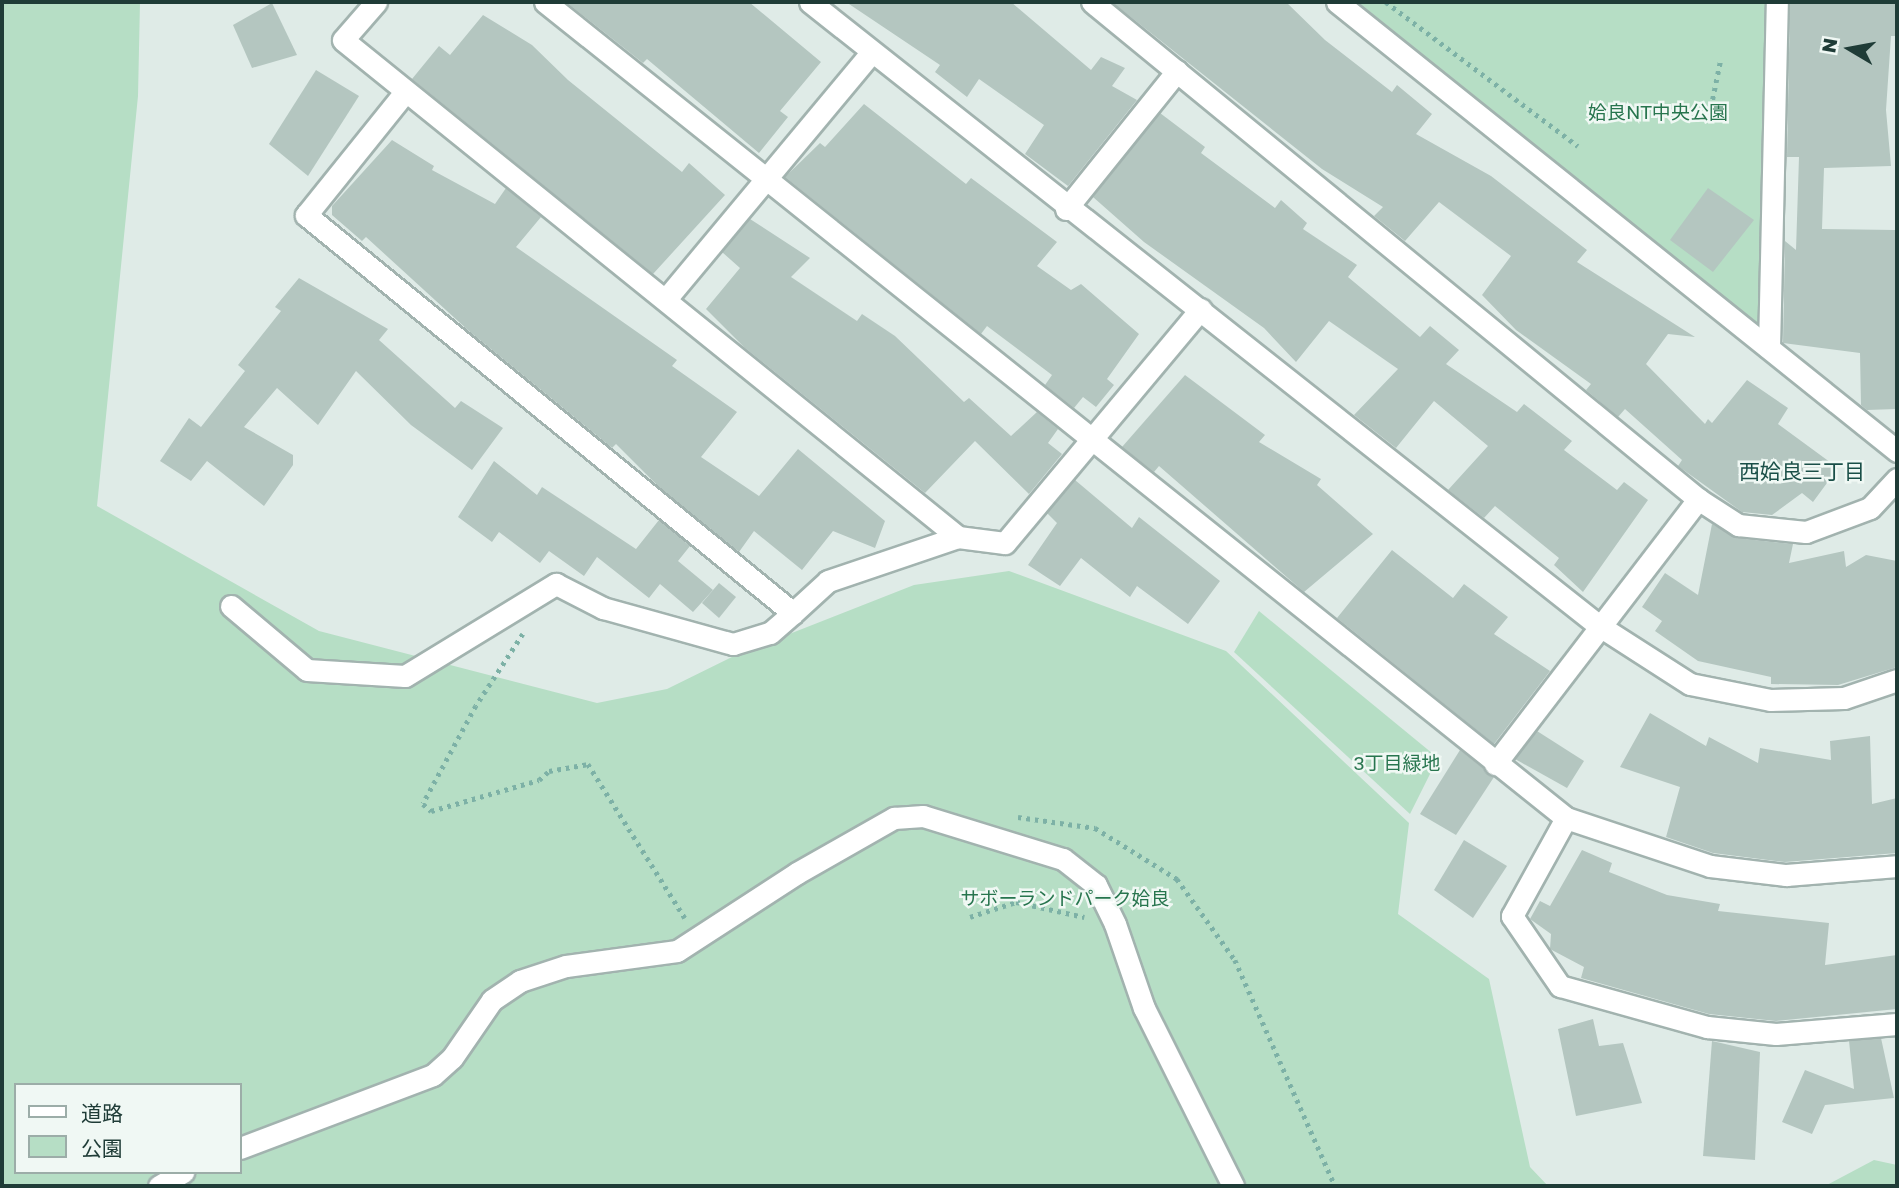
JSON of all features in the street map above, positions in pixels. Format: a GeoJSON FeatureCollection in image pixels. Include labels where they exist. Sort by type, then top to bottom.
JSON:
{"type":"FeatureCollection","features":[{"type":"Feature","properties":{"kind":"street"},"geometry":{"type":"LineString","coordinates":[[376,2],[343,40],[958,537]]}},
{"type":"Feature","properties":{"kind":"street"},"geometry":{"type":"LineString","coordinates":[[545,2],[1495,764],[1566,818],[1710,866],[1786,875],[1897,866]]}},
{"type":"Feature","properties":{"kind":"street"},"geometry":{"type":"LineString","coordinates":[[810,2],[1066,209],[1201,309],[1598,625],[1690,684],[1770,700],[1844,698],[1897,680]]}},
{"type":"Feature","properties":{"kind":"street"},"geometry":{"type":"LineString","coordinates":[[1092,2],[1698,499],[1738,525],[1807,532],[1870,508],[1897,479]]}},
{"type":"Feature","properties":{"kind":"street"},"geometry":{"type":"LineString","coordinates":[[1337,2],[1897,451]]}},
{"type":"Feature","properties":{"kind":"street"},"geometry":{"type":"LineString","coordinates":[[1769,348],[1777,2]]}},
{"type":"Feature","properties":{"kind":"street"},"geometry":{"type":"LineString","coordinates":[[666,299],[870,53]]}},
{"type":"Feature","properties":{"kind":"street"},"geometry":{"type":"LineString","coordinates":[[1066,209],[1177,71]]}},
{"type":"Feature","properties":{"kind":"street"},"geometry":{"type":"LineString","coordinates":[[405,92],[306,215],[793,613]]}},
{"type":"Feature","properties":{"kind":"street"},"geometry":{"type":"LineString","coordinates":[[231,606],[307,670],[405,676],[556,584],[603,608],[733,644],[770,633],[828,580],[958,537],[1005,543],[1093,442],[1201,309]]}},
{"type":"Feature","properties":{"kind":"street"},"geometry":{"type":"LineString","coordinates":[[1495,764],[1598,625],[1698,499]]}},
{"type":"Feature","properties":{"kind":"street"},"geometry":{"type":"LineString","coordinates":[[242,1147],[433,1075],[452,1058],[492,1000],[520,981],[566,966],[677,951],[797,873],[894,818],[923,816],[1063,859],[1096,885],[1115,924],[1144,1008],[1233,1186]]}},
{"type":"Feature","properties":{"kind":"street"},"geometry":{"type":"LineString","coordinates":[[1566,818],[1512,916],[1560,986],[1707,1027],[1776,1034],[1897,1024]]}},
{"type":"Feature","properties":{"kind":"street"},"geometry":{"type":"LineString","coordinates":[[159,1186],[180,1174]]}},
{"type":"Feature","properties":{"kind":"path"},"geometry":{"type":"LineString","coordinates":[[1387,2],[1578,146]]}},
{"type":"Feature","properties":{"kind":"path"},"geometry":{"type":"LineString","coordinates":[[1709,116],[1720,62]]}},
{"type":"Feature","properties":{"kind":"path"},"geometry":{"type":"LineString","coordinates":[[527,628],[475,706],[423,804],[431,811],[539,780],[549,771],[588,764],[698,939]]}},
{"type":"Feature","properties":{"kind":"path"},"geometry":{"type":"LineString","coordinates":[[970,917],[1017,902],[1115,924]]}},
{"type":"Feature","properties":{"kind":"green space","name":"サボーランドパーク姶良"},"geometry":{"type":"Polygon","coordinates":[[[2,2],[140,2],[138,96],[97,506],[319,631],[597,703],[667,689],[736,655],[914,585],[1009,571],[1226,651],[1409,823],[1398,914],[1489,979],[1530,1167],[1548,1186],[2,1186],[2,2]]]}},
{"type":"Feature","properties":{"kind":"green space","name":"姶良NT中央公園"},"geometry":{"type":"Polygon","coordinates":[[[1337,2],[1772,2],[1761,330],[1337,2]]]}},
{"type":"Feature","properties":{"kind":"green space","name":"3丁目緑地"},"geometry":{"type":"Polygon","coordinates":[[[1259,611],[1438,758],[1410,814],[1234,652],[1259,611]]]}},
{"type":"Feature","properties":{"kind":"green space"},"geometry":{"type":"Polygon","coordinates":[[[1874,1160],[1897,1165],[1897,1186],[1825,1186],[1874,1160]]]}},
{"type":"Feature","properties":{"kind":"building"},"geometry":{"type":"Polygon","coordinates":[[[566,2],[749,2],[821,62],[780,111],[788,117],[759,153],[647,59],[643,63],[566,2]]]}},
{"type":"Feature","properties":{"kind":"building"},"geometry":{"type":"Polygon","coordinates":[[[846,2],[1011,2],[1091,70],[1101,57],[1125,68],[1112,86],[1137,100],[1068,186],[1025,154],[1044,125],[979,79],[967,97],[935,72],[940,65],[846,2]]]}},
{"type":"Feature","properties":{"kind":"building"},"geometry":{"type":"Polygon","coordinates":[[[1112,2],[1286,2],[1325,40],[1392,92],[1397,85],[1432,114],[1416,134],[1491,176],[1587,250],[1577,262],[1695,337],[1668,334],[1646,364],[1705,424],[1708,419],[1712,423],[1747,380],[1788,408],[1778,424],[1838,468],[1813,502],[1802,493],[1772,515],[1742,512],[1678,466],[1682,460],[1625,409],[1618,417],[1586,390],[1591,384],[1516,330],[1482,295],[1511,256],[1439,202],[1405,241],[1374,216],[1383,207],[1322,169],[1112,2]]]}},
{"type":"Feature","properties":{"kind":"building"},"geometry":{"type":"Polygon","coordinates":[[[1790,2],[1897,2],[1897,36],[1891,36],[1886,110],[1891,166],[1824,168],[1822,229],[1895,230],[1897,409],[1867,410],[1861,405],[1860,353],[1783,343],[1785,241],[1796,250],[1799,157],[1787,157],[1790,2]]]}},
{"type":"Feature","properties":{"kind":"building"},"geometry":{"type":"Polygon","coordinates":[[[272,3],[297,55],[252,68],[233,25],[272,3]]]}},
{"type":"Feature","properties":{"kind":"building"},"geometry":{"type":"Polygon","coordinates":[[[483,15],[532,45],[568,80],[682,172],[689,163],[725,195],[653,274],[412,79],[439,46],[450,55],[483,15]]]}},
{"type":"Feature","properties":{"kind":"building"},"geometry":{"type":"Polygon","coordinates":[[[316,70],[359,96],[308,176],[269,144],[316,70]]]}},
{"type":"Feature","properties":{"kind":"building"},"geometry":{"type":"Polygon","coordinates":[[[864,104],[966,184],[971,178],[1057,242],[1037,266],[1071,290],[1081,284],[1139,334],[1107,379],[1114,385],[1096,407],[1083,397],[1074,408],[1045,385],[1052,375],[987,326],[981,334],[785,177],[820,143],[825,147],[864,104]]]}},
{"type":"Feature","properties":{"kind":"building"},"geometry":{"type":"Polygon","coordinates":[[[1160,113],[1205,147],[1201,153],[1275,208],[1281,200],[1307,223],[1303,229],[1357,265],[1348,277],[1420,337],[1430,326],[1459,350],[1446,364],[1517,412],[1524,404],[1572,441],[1564,450],[1617,490],[1624,482],[1648,500],[1583,592],[1554,565],[1559,558],[1495,506],[1484,518],[1448,490],[1488,446],[1434,401],[1396,448],[1354,415],[1398,369],[1329,321],[1296,362],[1264,328],[1144,242],[1093,197],[1160,113]]]}},
{"type":"Feature","properties":{"kind":"building"},"geometry":{"type":"Polygon","coordinates":[[[392,140],[434,166],[432,170],[495,204],[506,188],[541,217],[516,247],[677,360],[672,366],[737,412],[701,457],[759,496],[798,449],[885,521],[875,548],[833,531],[802,570],[754,531],[739,552],[660,488],[616,444],[612,448],[470,332],[366,237],[362,241],[332,215],[332,206],[392,140]]]}},
{"type":"Feature","properties":{"kind":"building"},"geometry":{"type":"Polygon","coordinates":[[[1708,188],[1754,220],[1713,272],[1670,240],[1708,188]]]}},
{"type":"Feature","properties":{"kind":"building"},"geometry":{"type":"Polygon","coordinates":[[[750,219],[810,258],[791,277],[857,321],[862,314],[895,336],[964,402],[969,398],[1011,436],[1037,412],[1058,429],[1048,443],[1062,454],[1029,494],[975,441],[925,493],[744,347],[706,309],[740,268],[722,252],[750,219]]]}},
{"type":"Feature","properties":{"kind":"building"},"geometry":{"type":"Polygon","coordinates":[[[299,278],[388,329],[379,340],[455,408],[461,401],[503,428],[472,470],[411,425],[356,371],[318,425],[277,388],[244,427],[293,455],[293,465],[264,506],[207,461],[191,481],[160,461],[189,418],[201,427],[245,371],[238,365],[281,311],[275,307],[299,278]]]}},
{"type":"Feature","properties":{"kind":"building"},"geometry":{"type":"Polygon","coordinates":[[[1185,375],[1265,435],[1259,442],[1321,479],[1317,485],[1373,534],[1304,592],[1159,466],[1154,472],[1122,447],[1185,375]]]}},
{"type":"Feature","properties":{"kind":"building"},"geometry":{"type":"Polygon","coordinates":[[[494,461],[537,495],[542,487],[636,549],[659,520],[690,546],[678,561],[713,590],[693,612],[660,584],[649,598],[597,557],[584,576],[549,551],[540,563],[499,532],[492,542],[458,517],[494,461]]]}},
{"type":"Feature","properties":{"kind":"building"},"geometry":{"type":"Polygon","coordinates":[[[1075,480],[1132,528],[1139,517],[1220,581],[1188,624],[1137,586],[1130,597],[1081,558],[1060,586],[1028,565],[1057,523],[1047,513],[1075,480]]]}},
{"type":"Feature","properties":{"kind":"building"},"geometry":{"type":"Polygon","coordinates":[[[1712,524],[1736,538],[1793,544],[1789,563],[1844,551],[1846,567],[1866,555],[1897,561],[1897,667],[1838,685],[1771,684],[1771,677],[1698,661],[1655,631],[1662,621],[1642,607],[1665,573],[1698,595],[1712,524]]]}},
{"type":"Feature","properties":{"kind":"building"},"geometry":{"type":"Polygon","coordinates":[[[1392,550],[1453,598],[1464,584],[1508,617],[1494,634],[1550,671],[1494,744],[1337,618],[1392,550]]]}},
{"type":"Feature","properties":{"kind":"building"},"geometry":{"type":"Polygon","coordinates":[[[719,583],[736,597],[719,618],[702,603],[719,583]]]}},
{"type":"Feature","properties":{"kind":"building"},"geometry":{"type":"Polygon","coordinates":[[[1650,713],[1706,746],[1709,737],[1758,763],[1760,748],[1831,760],[1830,741],[1870,736],[1872,804],[1897,798],[1897,853],[1785,862],[1713,853],[1666,837],[1680,787],[1620,767],[1650,713]]]}},
{"type":"Feature","properties":{"kind":"building"},"geometry":{"type":"Polygon","coordinates":[[[1537,731],[1584,761],[1567,788],[1515,759],[1537,731]]]}},
{"type":"Feature","properties":{"kind":"building"},"geometry":{"type":"Polygon","coordinates":[[[1460,750],[1494,777],[1456,835],[1420,814],[1460,750]]]}},
{"type":"Feature","properties":{"kind":"building"},"geometry":{"type":"Polygon","coordinates":[[[1464,840],[1507,866],[1473,918],[1434,890],[1464,840]]]}},
{"type":"Feature","properties":{"kind":"building"},"geometry":{"type":"Polygon","coordinates":[[[1582,850],[1612,863],[1609,872],[1667,895],[1720,904],[1718,911],[1829,923],[1825,965],[1897,955],[1897,1009],[1776,1021],[1709,1014],[1581,978],[1584,967],[1550,949],[1551,934],[1530,919],[1540,901],[1550,906],[1582,850]]]}},
{"type":"Feature","properties":{"kind":"building"},"geometry":{"type":"Polygon","coordinates":[[[1593,1019],[1599,1046],[1623,1043],[1642,1103],[1576,1116],[1558,1029],[1593,1019]]]}},
{"type":"Feature","properties":{"kind":"building"},"geometry":{"type":"Polygon","coordinates":[[[1881,1038],[1894,1098],[1825,1105],[1812,1134],[1782,1122],[1805,1070],[1854,1089],[1849,1041],[1881,1038]]]}},
{"type":"Feature","properties":{"kind":"building"},"geometry":{"type":"Polygon","coordinates":[[[1712,1041],[1760,1052],[1755,1160],[1703,1156],[1712,1041]]]}},
{"type":"Feature","properties":{"kind":"district","name":"西姶良三丁目"},"geometry":{"type":"Point","coordinates":[1802,471]}}]}
